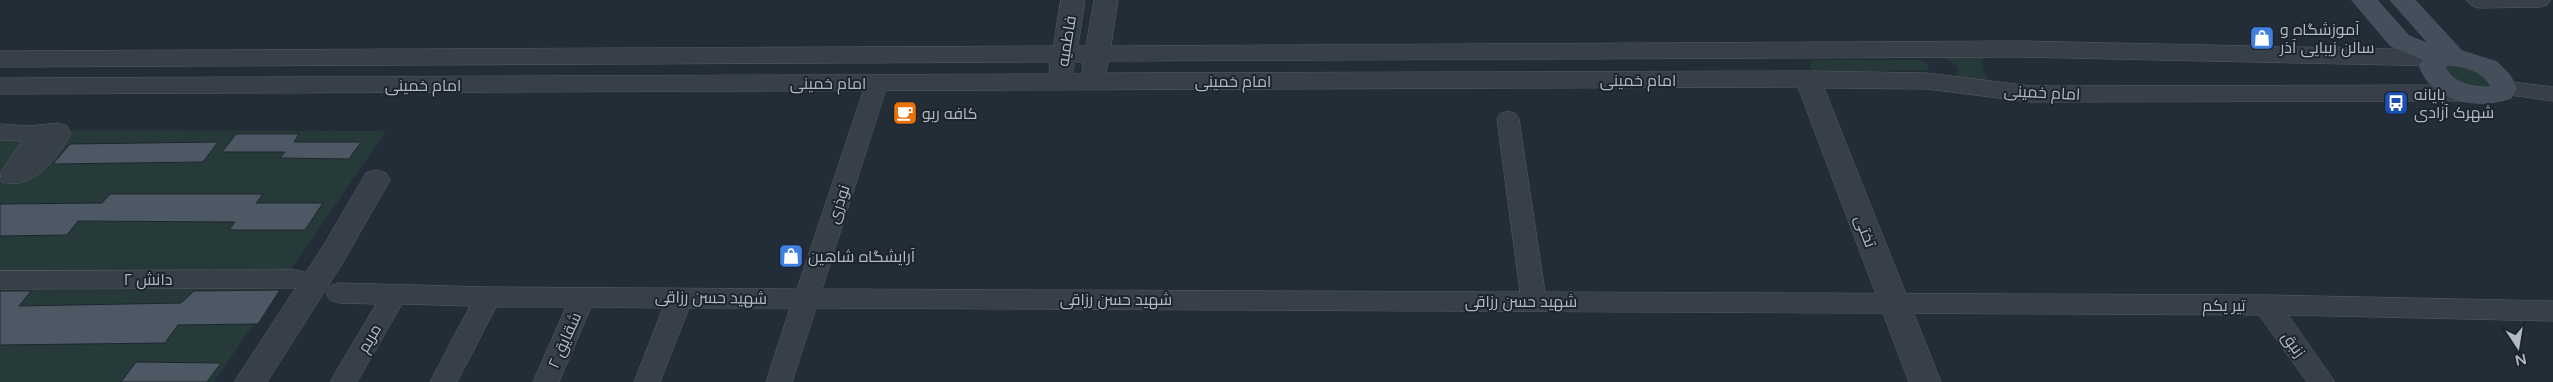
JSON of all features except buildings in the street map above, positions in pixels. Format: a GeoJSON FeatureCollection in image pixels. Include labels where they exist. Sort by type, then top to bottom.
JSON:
{"type":"FeatureCollection","features":[{"type":"Feature","properties":{"kind":"main road"},"geometry":{"type":"LineString","coordinates":[[2364,0],[2400,40],[2447,58],[2488,68],[2502,81],[2504,88],[2496,96],[2488,97],[2466,93],[2444,83],[2437,76],[2432,65],[2447,58]]}},
{"type":"Feature","properties":{"kind":"main road"},"geometry":{"type":"LineString","coordinates":[[2402,0],[2447,58]]}},
{"type":"Feature","properties":{"kind":"street","name":"فاطمیه"},"geometry":{"type":"LineString","coordinates":[[1060,82],[1073,0]]}},
{"type":"Feature","properties":{"kind":"street","name":"فاطمیه"},"geometry":{"type":"LineString","coordinates":[[1093,82],[1106,0]]}},
{"type":"Feature","properties":{"kind":"street"},"geometry":{"type":"LineString","coordinates":[[2477,0],[2479,2],[2540,1]]}},
{"type":"Feature","properties":{"kind":"street","name":"امام خمینی"},"geometry":{"type":"LineString","coordinates":[[0,59],[2019,49],[2447,58]]}},
{"type":"Feature","properties":{"kind":"street"},"geometry":{"type":"LineString","coordinates":[[2019,49],[1996,61],[1996,70],[2007,80],[2032,94]]}},
{"type":"Feature","properties":{"kind":"street"},"geometry":{"type":"LineString","coordinates":[[1921,50],[1943,60],[1948,70],[1942,76],[1927,81]]}},
{"type":"Feature","properties":{"kind":"street","name":"امام خمینی"},"geometry":{"type":"LineString","coordinates":[[0,86],[1808,79],[1927,81],[2032,94],[2466,93]]}},
{"type":"Feature","properties":{"kind":"street","name":"تختی"},"geometry":{"type":"LineString","coordinates":[[1808,79],[1925,382]]}},
{"type":"Feature","properties":{"kind":"street","name":"نوذری"},"geometry":{"type":"LineString","coordinates":[[779,382],[877,83]]}},
{"type":"Feature","properties":{"kind":"street"},"geometry":{"type":"LineString","coordinates":[[2504,88],[2553,94]]}},
{"type":"Feature","properties":{"kind":"street"},"geometry":{"type":"LineString","coordinates":[[1508,119],[1534,301]]}},
{"type":"Feature","properties":{"kind":"street"},"geometry":{"type":"LineString","coordinates":[[0,132],[59,132],[60,134],[32,169],[19,176],[10,176],[10,172]]}},
{"type":"Feature","properties":{"kind":"street"},"geometry":{"type":"LineString","coordinates":[[250,382],[332,256],[376,180]]}},
{"type":"Feature","properties":{"kind":"street","name":"دانش ۲"},"geometry":{"type":"LineString","coordinates":[[0,280],[296,279]]}},
{"type":"Feature","properties":{"kind":"street","name":"شهید حسن رزاقی"},"geometry":{"type":"LineString","coordinates":[[338,293],[583,298],[680,296],[1894,304]]}},
{"type":"Feature","properties":{"kind":"street","name":"مریم"},"geometry":{"type":"LineString","coordinates":[[343,382],[395,294]]}},
{"type":"Feature","properties":{"kind":"street"},"geometry":{"type":"LineString","coordinates":[[647,382],[680,296]]}},
{"type":"Feature","properties":{"kind":"street"},"geometry":{"type":"LineString","coordinates":[[443,382],[488,297]]}},
{"type":"Feature","properties":{"kind":"street","name":"شقایق ۲"},"geometry":{"type":"LineString","coordinates":[[546,382],[583,298]]}},
{"type":"Feature","properties":{"kind":"street","name":"تیر یکم"},"geometry":{"type":"LineString","coordinates":[[1894,304],[2266,305],[2553,311]]}},
{"type":"Feature","properties":{"kind":"street","name":"زنبق"},"geometry":{"type":"LineString","coordinates":[[2266,305],[2322,382]]}},
{"type":"Feature","properties":{"kind":"green space"},"geometry":{"type":"Polygon","coordinates":[[[1988,55],[1982,60],[1983,67],[1986,76],[1993,83],[1953,79],[1958,70],[1957,66],[1940,56],[1988,55]]]}},
{"type":"Feature","properties":{"kind":"green space"},"geometry":{"type":"Polygon","coordinates":[[[1815,60],[1920,60],[1926,62],[1929,70],[1817,72],[1810,68],[1810,62],[1815,60]]]}},
{"type":"Feature","properties":{"kind":"green space"},"geometry":{"type":"Polygon","coordinates":[[[2446,65],[2467,65],[2493,81],[2491,89],[2457,85],[2443,68],[2446,65]]]}},
{"type":"Feature","properties":{"kind":"green space"},"geometry":{"type":"Polygon","coordinates":[[[0,130],[386,131],[214,382],[0,382],[0,130]]]}},
{"type":"Feature","properties":{"kind":"place","name":"آموزشگاه و سالن زیبایی آذر"},"geometry":{"type":"Point","coordinates":[2262,38]}},
{"type":"Feature","properties":{"kind":"place","name":"پایانه شهرک آزادی"},"geometry":{"type":"Point","coordinates":[2396,103]}},
{"type":"Feature","properties":{"kind":"place","name":"کافه ریو"},"geometry":{"type":"Point","coordinates":[905,113]}},
{"type":"Feature","properties":{"kind":"place","name":"آرایشگاه شاهین"},"geometry":{"type":"Point","coordinates":[791,256]}}]}
